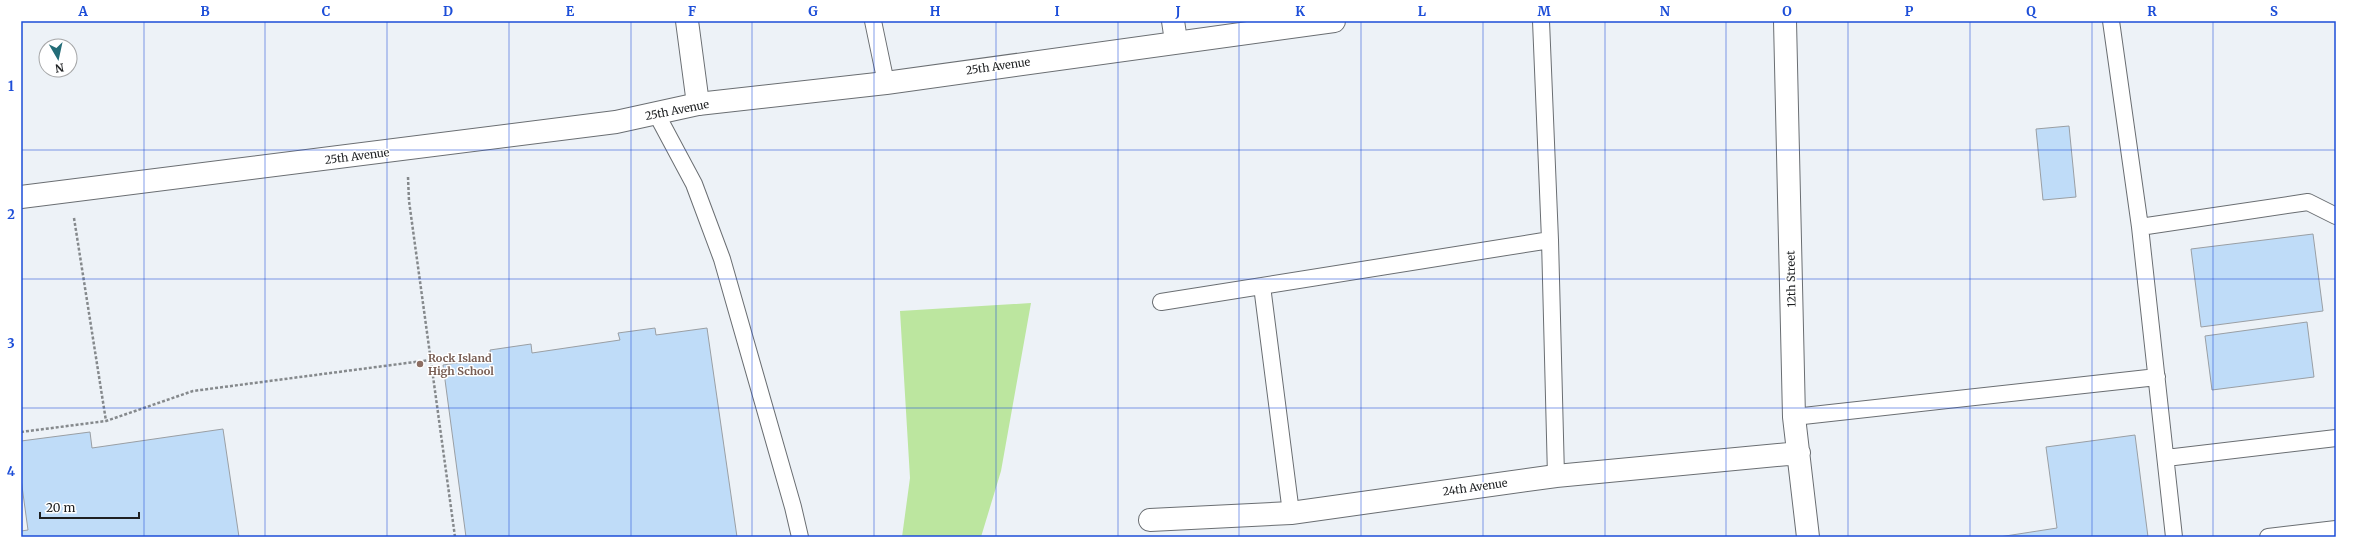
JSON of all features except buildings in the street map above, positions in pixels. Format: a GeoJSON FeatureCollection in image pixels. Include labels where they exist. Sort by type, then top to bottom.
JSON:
{"type":"FeatureCollection","features":[{"type":"Feature","properties":{"kind":"street"},"geometry":{"type":"LineString","coordinates":[[687,21],[698,104]]}},
{"type":"Feature","properties":{"kind":"street","name":"25th Avenue"},"geometry":{"type":"LineString","coordinates":[[21,197],[405,150],[616,122],[698,104],[886,83],[1174,31],[1334,21]]}},
{"type":"Feature","properties":{"kind":"street","name":"12th Street"},"geometry":{"type":"LineString","coordinates":[[1785,21],[1794,417],[1808,537]]}},
{"type":"Feature","properties":{"kind":"street","name":"24th Avenue"},"geometry":{"type":"LineString","coordinates":[[1150,520],[1290,513],[1556,476],[1799,453]]}},
{"type":"Feature","properties":{"kind":"lane"},"geometry":{"type":"LineString","coordinates":[[873,21],[886,83]]}},
{"type":"Feature","properties":{"kind":"lane"},"geometry":{"type":"LineString","coordinates":[[1541,21],[1550,240],[1556,476]]}},
{"type":"Feature","properties":{"kind":"lane"},"geometry":{"type":"LineString","coordinates":[[2111,21],[2140,227],[2174,537]]}},
{"type":"Feature","properties":{"kind":"lane"},"geometry":{"type":"LineString","coordinates":[[656,113],[694,184],[722,259],[793,507],[800,537]]}},
{"type":"Feature","properties":{"kind":"lane"},"geometry":{"type":"LineString","coordinates":[[2140,227],[2308,202],[2336,216]]}},
{"type":"Feature","properties":{"kind":"lane"},"geometry":{"type":"LineString","coordinates":[[1161,302],[1550,240]]}},
{"type":"Feature","properties":{"kind":"lane"},"geometry":{"type":"LineString","coordinates":[[1262,286],[1290,513]]}},
{"type":"Feature","properties":{"kind":"lane"},"geometry":{"type":"LineString","coordinates":[[1794,417],[2157,376]]}},
{"type":"Feature","properties":{"kind":"lane"},"geometry":{"type":"LineString","coordinates":[[2166,458],[2336,438]]}},
{"type":"Feature","properties":{"kind":"lane"},"geometry":{"type":"LineString","coordinates":[[2268,537],[2336,529]]}},
{"type":"Feature","properties":{"kind":"path"},"geometry":{"type":"LineString","coordinates":[[405,150],[409,201],[455,537]]}},
{"type":"Feature","properties":{"kind":"path"},"geometry":{"type":"LineString","coordinates":[[70,191],[106,421]]}},
{"type":"Feature","properties":{"kind":"path"},"geometry":{"type":"LineString","coordinates":[[21,432],[106,421],[193,391],[430,360]]}},
{"type":"Feature","properties":{"kind":"green space"},"geometry":{"type":"Polygon","coordinates":[[[1031,303],[1001,471],[981,537],[902,537],[910,478],[900,311],[1031,303]]]}},
{"type":"Feature","properties":{"kind":"place","name":"Rock Island High School"},"geometry":{"type":"Point","coordinates":[420,364]}}]}
